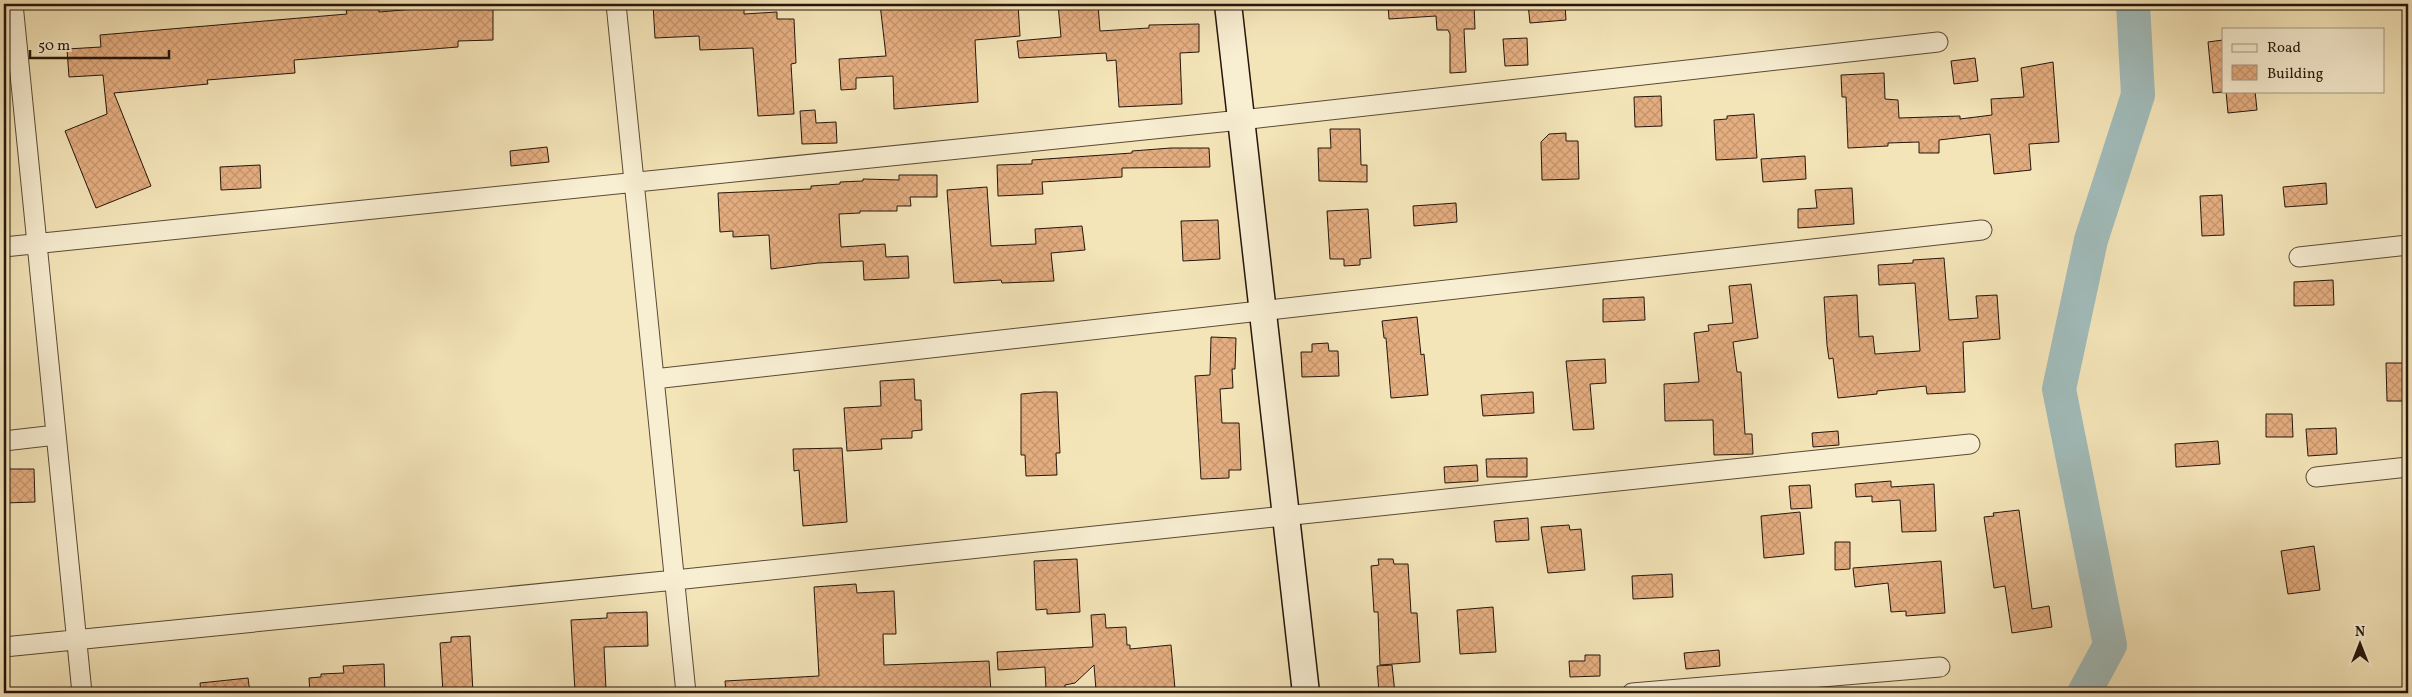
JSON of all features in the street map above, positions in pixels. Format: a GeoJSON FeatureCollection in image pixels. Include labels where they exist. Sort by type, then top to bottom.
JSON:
{"type":"FeatureCollection","features":[{"type":"Feature","properties":{"kind":"main road"},"geometry":{"type":"LineString","coordinates":[[1228,4],[1306,693]]}},
{"type":"Feature","properties":{"kind":"street"},"geometry":{"type":"LineString","coordinates":[[13,4],[10,42],[37,243],[82,693]]}},
{"type":"Feature","properties":{"kind":"street"},"geometry":{"type":"LineString","coordinates":[[616,4],[686,693]]}},
{"type":"Feature","properties":{"kind":"street"},"geometry":{"type":"LineString","coordinates":[[4,247],[1240,120],[1938,42]]}},
{"type":"Feature","properties":{"kind":"street"},"geometry":{"type":"LineString","coordinates":[[654,379],[1982,230]]}},
{"type":"Feature","properties":{"kind":"street"},"geometry":{"type":"LineString","coordinates":[[2299,257],[2408,246]]}},
{"type":"Feature","properties":{"kind":"street"},"geometry":{"type":"LineString","coordinates":[[4,441],[56,435]]}},
{"type":"Feature","properties":{"kind":"street"},"geometry":{"type":"LineString","coordinates":[[4,647],[675,580],[1970,444]]}},
{"type":"Feature","properties":{"kind":"street"},"geometry":{"type":"LineString","coordinates":[[2316,477],[2408,467]]}},
{"type":"Feature","properties":{"kind":"street"},"geometry":{"type":"LineString","coordinates":[[1632,693],[1940,667]]}},
{"type":"Feature","properties":{"kind":"building"},"geometry":{"type":"Polygon","coordinates":[[[439,4],[493,4],[493,40],[458,41],[458,47],[294,60],[295,73],[207,80],[208,84],[114,93],[151,186],[96,208],[65,131],[107,114],[103,75],[69,77],[67,49],[101,47],[100,35],[347,14],[346,10],[379,8],[379,12],[439,7],[439,4]]]}},
{"type":"Feature","properties":{"kind":"building"},"geometry":{"type":"Polygon","coordinates":[[[653,4],[744,4],[744,14],[777,12],[777,19],[794,19],[796,63],[791,64],[794,114],[758,116],[753,48],[700,50],[699,36],[655,38],[653,4]]]}},
{"type":"Feature","properties":{"kind":"building"},"geometry":{"type":"Polygon","coordinates":[[[880,4],[1018,4],[1020,36],[975,40],[978,102],[894,109],[893,76],[856,78],[856,89],[841,90],[839,59],[886,56],[880,4]]]}},
{"type":"Feature","properties":{"kind":"building"},"geometry":{"type":"Polygon","coordinates":[[[1058,4],[1098,4],[1100,31],[1149,28],[1149,25],[1199,24],[1199,52],[1180,53],[1182,104],[1119,107],[1116,60],[1107,61],[1106,53],[1019,58],[1017,41],[1061,37],[1058,4]]]}},
{"type":"Feature","properties":{"kind":"building"},"geometry":{"type":"Polygon","coordinates":[[[1388,4],[1474,4],[1475,29],[1464,29],[1466,72],[1450,73],[1450,34],[1448,30],[1437,30],[1436,16],[1389,19],[1388,4]]]}},
{"type":"Feature","properties":{"kind":"building"},"geometry":{"type":"Polygon","coordinates":[[[1528,4],[1565,4],[1566,20],[1530,23],[1528,4]]]}},
{"type":"Feature","properties":{"kind":"building"},"geometry":{"type":"Polygon","coordinates":[[[1527,38],[1528,65],[1505,66],[1503,39],[1527,38]]]}},
{"type":"Feature","properties":{"kind":"building"},"geometry":{"type":"Polygon","coordinates":[[[2222,40],[2223,92],[2213,93],[2208,42],[2222,40]]]}},
{"type":"Feature","properties":{"kind":"building"},"geometry":{"type":"Polygon","coordinates":[[[1975,58],[1978,81],[1954,84],[1951,61],[1975,58]]]}},
{"type":"Feature","properties":{"kind":"building"},"geometry":{"type":"Polygon","coordinates":[[[2053,62],[2059,142],[2029,144],[2031,170],[1994,174],[1990,134],[1939,140],[1939,153],[1919,153],[1919,142],[1888,143],[1888,146],[1848,148],[1846,97],[1842,97],[1841,75],[1884,73],[1885,99],[1898,100],[1899,118],[1960,116],[1960,119],[1992,115],[1991,99],[2024,97],[2021,68],[2053,62]]]}},
{"type":"Feature","properties":{"kind":"building"},"geometry":{"type":"Polygon","coordinates":[[[2226,92],[2255,92],[2257,110],[2228,113],[2226,92]]]}},
{"type":"Feature","properties":{"kind":"building"},"geometry":{"type":"Polygon","coordinates":[[[1661,96],[1662,126],[1635,127],[1634,97],[1661,96]]]}},
{"type":"Feature","properties":{"kind":"building"},"geometry":{"type":"Polygon","coordinates":[[[815,110],[816,123],[836,122],[837,143],[802,144],[800,111],[815,110]]]}},
{"type":"Feature","properties":{"kind":"building"},"geometry":{"type":"Polygon","coordinates":[[[1754,114],[1757,158],[1716,160],[1714,120],[1727,119],[1727,116],[1754,114]]]}},
{"type":"Feature","properties":{"kind":"building"},"geometry":{"type":"Polygon","coordinates":[[[1330,129],[1360,129],[1361,165],[1367,165],[1367,182],[1319,181],[1318,148],[1331,148],[1330,129]]]}},
{"type":"Feature","properties":{"kind":"building"},"geometry":{"type":"Polygon","coordinates":[[[1566,133],[1566,141],[1578,141],[1579,179],[1542,180],[1541,142],[1549,134],[1566,133]]]}},
{"type":"Feature","properties":{"kind":"building"},"geometry":{"type":"Polygon","coordinates":[[[547,147],[549,162],[511,166],[510,151],[547,147]]]}},
{"type":"Feature","properties":{"kind":"building"},"geometry":{"type":"Polygon","coordinates":[[[1209,148],[1210,167],[1122,168],[1122,177],[1042,182],[1043,194],[998,196],[997,165],[1032,164],[1032,160],[1132,153],[1132,151],[1209,148]]]}},
{"type":"Feature","properties":{"kind":"building"},"geometry":{"type":"Polygon","coordinates":[[[1805,156],[1806,179],[1763,182],[1761,159],[1805,156]]]}},
{"type":"Feature","properties":{"kind":"building"},"geometry":{"type":"Polygon","coordinates":[[[260,165],[261,188],[221,190],[220,167],[260,165]]]}},
{"type":"Feature","properties":{"kind":"building"},"geometry":{"type":"Polygon","coordinates":[[[899,175],[937,175],[937,197],[910,197],[911,206],[897,206],[897,211],[860,211],[860,213],[839,214],[841,247],[885,244],[886,257],[908,256],[909,278],[864,280],[863,261],[818,263],[771,269],[769,235],[733,237],[733,231],[720,232],[718,193],[811,189],[811,186],[863,181],[863,179],[899,180],[899,175]]]}},
{"type":"Feature","properties":{"kind":"building"},"geometry":{"type":"Polygon","coordinates":[[[2326,183],[2327,204],[2285,207],[2283,187],[2326,183]]]}},
{"type":"Feature","properties":{"kind":"building"},"geometry":{"type":"Polygon","coordinates":[[[987,187],[991,246],[1036,244],[1035,229],[1082,226],[1085,250],[1051,253],[1054,281],[1002,283],[1001,280],[954,283],[947,190],[987,187]]]}},
{"type":"Feature","properties":{"kind":"building"},"geometry":{"type":"Polygon","coordinates":[[[1852,188],[1854,224],[1798,228],[1798,209],[1817,208],[1815,190],[1852,188]]]}},
{"type":"Feature","properties":{"kind":"building"},"geometry":{"type":"Polygon","coordinates":[[[2222,195],[2224,235],[2202,236],[2200,196],[2222,195]]]}},
{"type":"Feature","properties":{"kind":"building"},"geometry":{"type":"Polygon","coordinates":[[[1456,203],[1457,222],[1414,226],[1413,206],[1456,203]]]}},
{"type":"Feature","properties":{"kind":"building"},"geometry":{"type":"Polygon","coordinates":[[[1368,209],[1371,258],[1360,259],[1360,265],[1344,266],[1344,259],[1330,259],[1327,211],[1368,209]]]}},
{"type":"Feature","properties":{"kind":"building"},"geometry":{"type":"Polygon","coordinates":[[[1218,220],[1220,259],[1183,261],[1181,221],[1218,220]]]}},
{"type":"Feature","properties":{"kind":"building"},"geometry":{"type":"Polygon","coordinates":[[[1944,258],[1949,320],[1978,318],[1976,296],[1997,295],[2000,339],[1963,342],[1965,392],[1927,394],[1926,386],[1877,391],[1877,394],[1838,398],[1833,358],[1829,359],[1827,345],[1824,297],[1857,295],[1859,337],[1873,336],[1875,354],[1920,351],[1915,283],[1879,285],[1878,265],[1913,263],[1913,260],[1944,258]]]}},
{"type":"Feature","properties":{"kind":"building"},"geometry":{"type":"Polygon","coordinates":[[[2333,280],[2334,305],[2294,306],[2294,282],[2333,280]]]}},
{"type":"Feature","properties":{"kind":"building"},"geometry":{"type":"Polygon","coordinates":[[[1751,284],[1758,338],[1733,342],[1737,372],[1741,372],[1745,434],[1752,434],[1753,454],[1714,455],[1713,420],[1665,421],[1664,384],[1699,382],[1694,333],[1709,331],[1708,325],[1733,323],[1729,286],[1751,284]]]}},
{"type":"Feature","properties":{"kind":"building"},"geometry":{"type":"Polygon","coordinates":[[[1644,297],[1645,320],[1603,322],[1603,299],[1644,297]]]}},
{"type":"Feature","properties":{"kind":"building"},"geometry":{"type":"Polygon","coordinates":[[[1417,317],[1421,355],[1424,354],[1428,395],[1391,398],[1386,338],[1384,338],[1382,321],[1417,317]]]}},
{"type":"Feature","properties":{"kind":"building"},"geometry":{"type":"Polygon","coordinates":[[[1211,337],[1236,338],[1235,369],[1232,369],[1233,388],[1220,389],[1222,423],[1239,423],[1241,470],[1229,470],[1229,478],[1201,479],[1195,376],[1210,375],[1211,337]]]}},
{"type":"Feature","properties":{"kind":"building"},"geometry":{"type":"Polygon","coordinates":[[[1328,343],[1329,351],[1338,351],[1339,376],[1302,377],[1301,352],[1312,352],[1312,344],[1328,343]]]}},
{"type":"Feature","properties":{"kind":"building"},"geometry":{"type":"Polygon","coordinates":[[[1605,359],[1606,383],[1590,384],[1594,429],[1573,430],[1566,361],[1605,359]]]}},
{"type":"Feature","properties":{"kind":"building"},"geometry":{"type":"Polygon","coordinates":[[[2386,363],[2405,363],[2405,401],[2387,401],[2386,363]]]}},
{"type":"Feature","properties":{"kind":"building"},"geometry":{"type":"Polygon","coordinates":[[[914,379],[915,400],[921,400],[922,430],[912,431],[912,438],[881,439],[882,449],[847,451],[844,408],[881,406],[880,381],[914,379]]]}},
{"type":"Feature","properties":{"kind":"building"},"geometry":{"type":"Polygon","coordinates":[[[1057,392],[1060,453],[1056,453],[1057,475],[1026,476],[1025,455],[1021,455],[1021,394],[1057,392]]]}},
{"type":"Feature","properties":{"kind":"building"},"geometry":{"type":"Polygon","coordinates":[[[1533,392],[1534,413],[1483,416],[1481,395],[1533,392]]]}},
{"type":"Feature","properties":{"kind":"building"},"geometry":{"type":"Polygon","coordinates":[[[2266,414],[2292,414],[2293,437],[2266,437],[2266,414]]]}},
{"type":"Feature","properties":{"kind":"building"},"geometry":{"type":"Polygon","coordinates":[[[2336,428],[2337,454],[2308,456],[2306,429],[2336,428]]]}},
{"type":"Feature","properties":{"kind":"building"},"geometry":{"type":"Polygon","coordinates":[[[1838,431],[1839,445],[1813,447],[1812,433],[1838,431]]]}},
{"type":"Feature","properties":{"kind":"building"},"geometry":{"type":"Polygon","coordinates":[[[2218,441],[2220,464],[2176,467],[2175,444],[2218,441]]]}},
{"type":"Feature","properties":{"kind":"building"},"geometry":{"type":"Polygon","coordinates":[[[842,448],[847,522],[803,526],[799,470],[794,471],[793,449],[842,448]]]}},
{"type":"Feature","properties":{"kind":"building"},"geometry":{"type":"Polygon","coordinates":[[[1527,458],[1527,477],[1487,477],[1486,459],[1527,458]]]}},
{"type":"Feature","properties":{"kind":"building"},"geometry":{"type":"Polygon","coordinates":[[[1477,465],[1478,481],[1445,483],[1444,467],[1477,465]]]}},
{"type":"Feature","properties":{"kind":"building"},"geometry":{"type":"Polygon","coordinates":[[[4,469],[34,469],[35,502],[4,503],[4,469]]]}},
{"type":"Feature","properties":{"kind":"building"},"geometry":{"type":"Polygon","coordinates":[[[1891,481],[1891,487],[1934,484],[1936,531],[1902,532],[1900,500],[1872,502],[1872,496],[1856,497],[1855,484],[1891,481]]]}},
{"type":"Feature","properties":{"kind":"building"},"geometry":{"type":"Polygon","coordinates":[[[1810,485],[1812,508],[1791,509],[1789,486],[1810,485]]]}},
{"type":"Feature","properties":{"kind":"building"},"geometry":{"type":"Polygon","coordinates":[[[2019,510],[2032,609],[2049,606],[2052,627],[2012,633],[2005,586],[1994,588],[1984,517],[1994,516],[1993,513],[2019,510]]]}},
{"type":"Feature","properties":{"kind":"building"},"geometry":{"type":"Polygon","coordinates":[[[1800,512],[1804,554],[1764,558],[1761,516],[1800,512]]]}},
{"type":"Feature","properties":{"kind":"building"},"geometry":{"type":"Polygon","coordinates":[[[1528,518],[1529,540],[1496,542],[1494,521],[1528,518]]]}},
{"type":"Feature","properties":{"kind":"building"},"geometry":{"type":"Polygon","coordinates":[[[1569,525],[1570,530],[1581,529],[1585,570],[1548,573],[1541,527],[1569,525]]]}},
{"type":"Feature","properties":{"kind":"building"},"geometry":{"type":"Polygon","coordinates":[[[1835,542],[1850,542],[1850,569],[1835,570],[1835,542]]]}},
{"type":"Feature","properties":{"kind":"building"},"geometry":{"type":"Polygon","coordinates":[[[2314,546],[2320,590],[2288,594],[2281,551],[2314,546]]]}},
{"type":"Feature","properties":{"kind":"building"},"geometry":{"type":"Polygon","coordinates":[[[1077,559],[1080,612],[1047,614],[1047,609],[1036,610],[1034,561],[1077,559]]]}},
{"type":"Feature","properties":{"kind":"building"},"geometry":{"type":"Polygon","coordinates":[[[1378,559],[1393,559],[1394,564],[1408,564],[1411,613],[1417,613],[1420,662],[1380,665],[1378,612],[1374,612],[1371,566],[1379,565],[1378,559]]]}},
{"type":"Feature","properties":{"kind":"building"},"geometry":{"type":"Polygon","coordinates":[[[1941,561],[1945,613],[1906,616],[1906,611],[1891,612],[1888,583],[1855,587],[1853,568],[1941,561]]]}},
{"type":"Feature","properties":{"kind":"building"},"geometry":{"type":"Polygon","coordinates":[[[1672,574],[1673,597],[1633,599],[1632,576],[1672,574]]]}},
{"type":"Feature","properties":{"kind":"building"},"geometry":{"type":"Polygon","coordinates":[[[856,584],[857,593],[894,591],[896,634],[883,634],[884,665],[989,661],[991,693],[726,693],[725,681],[819,676],[814,587],[856,584]]]}},
{"type":"Feature","properties":{"kind":"building"},"geometry":{"type":"Polygon","coordinates":[[[1493,607],[1496,652],[1460,654],[1457,610],[1493,607]]]}},
{"type":"Feature","properties":{"kind":"building"},"geometry":{"type":"Polygon","coordinates":[[[647,612],[648,646],[604,647],[606,690],[575,692],[571,620],[607,618],[607,613],[647,612]]]}},
{"type":"Feature","properties":{"kind":"building"},"geometry":{"type":"Polygon","coordinates":[[[1105,614],[1106,628],[1126,627],[1127,645],[1130,645],[1130,649],[1171,645],[1175,689],[1108,693],[1108,690],[1096,690],[1094,665],[1075,683],[1065,685],[1065,689],[1046,690],[1045,667],[998,670],[997,652],[1093,647],[1091,615],[1105,614]]]}},
{"type":"Feature","properties":{"kind":"building"},"geometry":{"type":"Polygon","coordinates":[[[470,636],[473,693],[443,693],[440,643],[451,642],[451,637],[470,636]]]}},
{"type":"Feature","properties":{"kind":"building"},"geometry":{"type":"Polygon","coordinates":[[[1719,650],[1720,666],[1686,669],[1684,653],[1719,650]]]}},
{"type":"Feature","properties":{"kind":"building"},"geometry":{"type":"Polygon","coordinates":[[[1585,655],[1600,655],[1600,676],[1570,677],[1569,661],[1585,661],[1585,655]]]}},
{"type":"Feature","properties":{"kind":"building"},"geometry":{"type":"Polygon","coordinates":[[[384,664],[385,693],[310,693],[309,678],[321,677],[321,674],[344,673],[343,666],[384,664]]]}},
{"type":"Feature","properties":{"kind":"building"},"geometry":{"type":"Polygon","coordinates":[[[1392,665],[1395,693],[1379,693],[1377,666],[1392,665]]]}},
{"type":"Feature","properties":{"kind":"building"},"geometry":{"type":"Polygon","coordinates":[[[248,678],[250,693],[201,693],[200,683],[248,678]]]}},
{"type":"Feature","properties":{"kind":"waterway"},"geometry":{"type":"LineString","coordinates":[[2084,693],[2110,645],[2059,389],[2091,240],[2138,95],[2133,4]]}}]}
